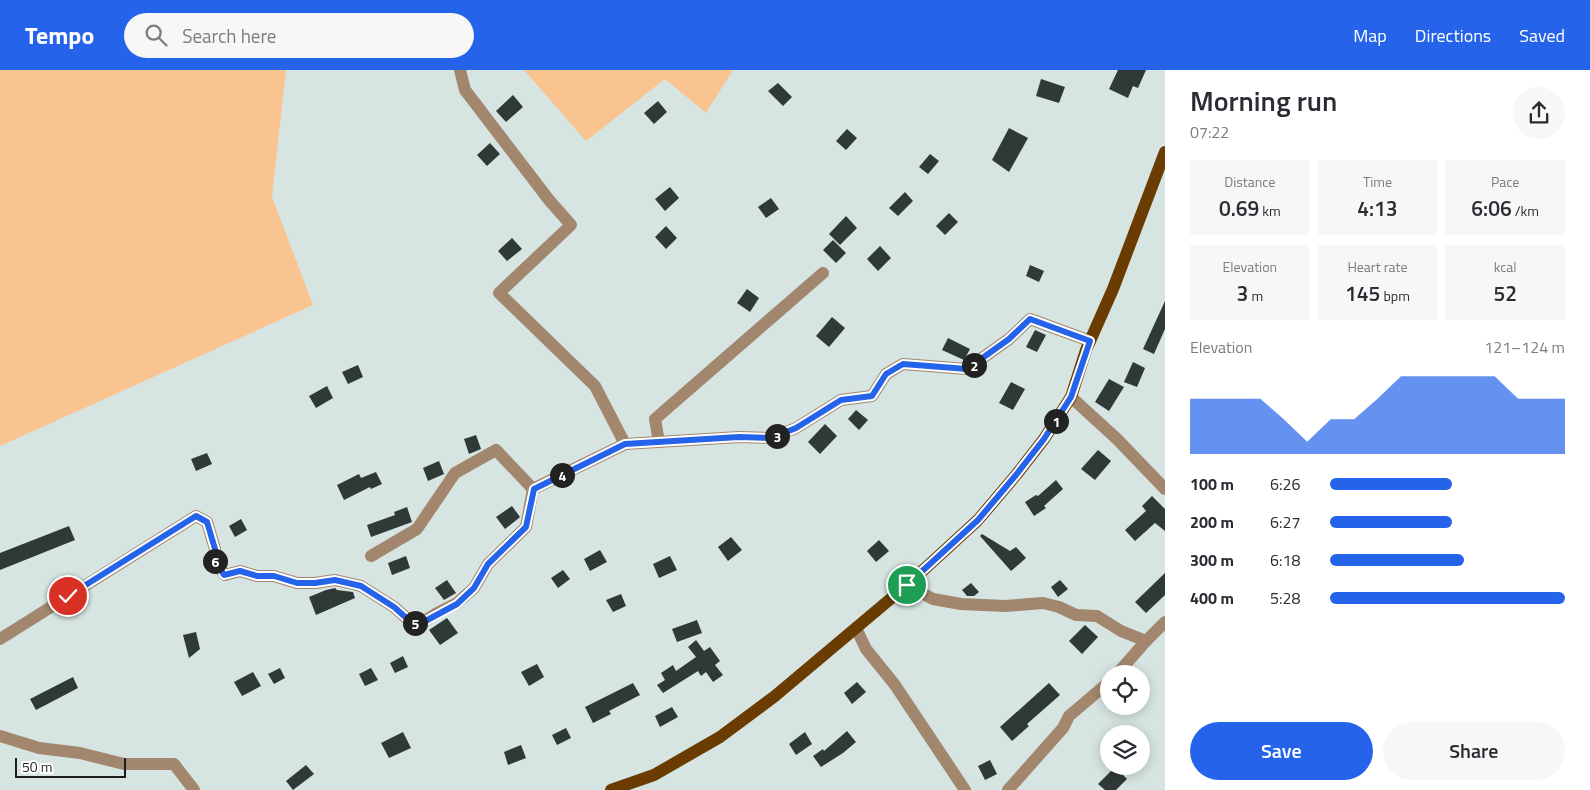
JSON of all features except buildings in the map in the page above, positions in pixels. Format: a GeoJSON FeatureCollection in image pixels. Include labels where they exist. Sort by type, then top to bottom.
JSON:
{"type":"FeatureCollection","features":[{"type":"Feature","properties":{"kind":"main road"},"geometry":{"type":"LineString","coordinates":[[612,790],[654,775],[720,736],[775,696],[907,585],[978,520],[1044,439],[1071,397],[1090,341],[1161,175],[1165,152]]}},
{"type":"Feature","properties":{"kind":"street"},"geometry":{"type":"LineString","coordinates":[[460,70],[465,90],[549,200],[571,225],[499,293],[595,386],[625,444]]}},
{"type":"Feature","properties":{"kind":"street"},"geometry":{"type":"LineString","coordinates":[[659,442],[655,420],[823,273]]}},
{"type":"Feature","properties":{"kind":"street"},"geometry":{"type":"LineString","coordinates":[[534,489],[625,444],[739,437],[771,438],[796,428],[841,400],[872,396],[886,374],[903,364],[967,369],[1009,339],[1030,319],[1090,341]]}},
{"type":"Feature","properties":{"kind":"street"},"geometry":{"type":"LineString","coordinates":[[1071,397],[1117,439],[1165,489]]}},
{"type":"Feature","properties":{"kind":"street"},"geometry":{"type":"LineString","coordinates":[[371,556],[417,529],[455,474],[496,450],[534,489]]}},
{"type":"Feature","properties":{"kind":"street"},"geometry":{"type":"LineString","coordinates":[[0,638],[196,516],[207,522],[215,549],[216,562],[224,575],[240,571],[257,576],[274,576],[297,583],[335,580],[361,586],[394,607],[412,623],[420,624],[457,604],[474,588],[488,564],[526,527],[534,489]]}},
{"type":"Feature","properties":{"kind":"street"},"geometry":{"type":"LineString","coordinates":[[907,585],[933,599],[961,604],[1005,606],[1043,604],[1059,607],[1076,616],[1097,616],[1121,631],[1146,641]]}},
{"type":"Feature","properties":{"kind":"street"},"geometry":{"type":"LineString","coordinates":[[1125,665],[1165,622]]}},
{"type":"Feature","properties":{"kind":"street"},"geometry":{"type":"LineString","coordinates":[[856,628],[866,649],[895,685],[965,790]]}},
{"type":"Feature","properties":{"kind":"street"},"geometry":{"type":"LineString","coordinates":[[1008,790],[1063,728],[1070,716],[1100,690]]}},
{"type":"Feature","properties":{"kind":"street"},"geometry":{"type":"LineString","coordinates":[[0,736],[39,748],[80,753],[124,764],[174,764],[194,790]]}},
{"type":"Feature","properties":{"kind":"shaded area"},"geometry":{"type":"Polygon","coordinates":[[[0,70],[286,70],[272,197],[313,305],[0,446],[0,70]]]}},
{"type":"Feature","properties":{"kind":"shaded area"},"geometry":{"type":"Polygon","coordinates":[[[524,70],[733,70],[706,113],[665,79],[586,141],[524,70]]]}},
{"type":"Feature","properties":{"kind":"route"},"geometry":{"type":"LineString","coordinates":[[68,596],[196,516],[207,522],[215,549],[216,562],[224,575],[240,571],[257,576],[274,576],[297,583],[335,580],[361,586],[394,607],[412,623],[420,624],[437,613],[457,604],[474,588],[488,564],[526,527],[534,489],[625,444],[686,439],[771,438],[796,428],[841,400],[872,396],[886,374],[903,364],[967,369],[1009,339],[1030,319],[1090,341],[1071,397],[1044,439],[978,520],[907,585]]}}]}
